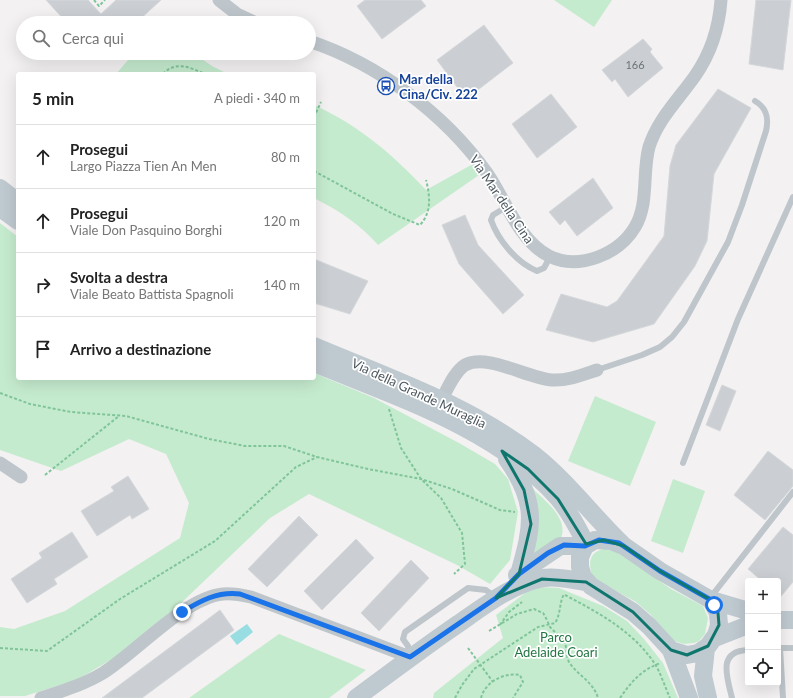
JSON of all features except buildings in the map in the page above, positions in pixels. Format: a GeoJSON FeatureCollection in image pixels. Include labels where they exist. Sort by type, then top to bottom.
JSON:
{"type":"FeatureCollection","features":[{"type":"Feature","properties":{"kind":"street"},"geometry":{"type":"LineString","coordinates":[[219,0],[241,16]]}},
{"type":"Feature","properties":{"kind":"street","name":"Via Mar della Cina"},"geometry":{"type":"LineString","coordinates":[[316,44],[365,66],[395,85],[431,113],[466,147],[491,179],[529,240],[550,257],[572,261],[596,258],[610,251],[624,242],[636,226],[642,208],[645,165],[652,138],[665,114],[690,82],[706,57],[716,31],[721,0]]}},
{"type":"Feature","properties":{"kind":"street"},"geometry":{"type":"LineString","coordinates":[[0,188],[16,200]]}},
{"type":"Feature","properties":{"kind":"street"},"geometry":{"type":"LineString","coordinates":[[0,208],[16,220]]}},
{"type":"Feature","properties":{"kind":"street","name":"Via della Grande Muraglia"},"geometry":{"type":"LineString","coordinates":[[316,347],[441,401],[490,426],[537,457],[570,489],[624,546]]}},
{"type":"Feature","properties":{"kind":"street"},"geometry":{"type":"LineString","coordinates":[[441,401],[458,372],[464,366],[475,362],[491,363],[529,376],[551,380],[569,378],[596,370]]}},
{"type":"Feature","properties":{"kind":"street","name":"Via della Grande Muraglia"},"geometry":{"type":"LineString","coordinates":[[316,364],[460,426],[528,469],[558,498],[586,545]]}},
{"type":"Feature","properties":{"kind":"street"},"geometry":{"type":"LineString","coordinates":[[502,452],[520,481],[530,514],[528,542],[519,574]]}},
{"type":"Feature","properties":{"kind":"street"},"geometry":{"type":"LineString","coordinates":[[0,463],[21,477]]}},
{"type":"Feature","properties":{"kind":"street"},"geometry":{"type":"LineString","coordinates":[[496,598],[519,574],[560,546],[586,545],[595,540],[604,540],[624,546],[660,571],[710,599],[745,610]]}},
{"type":"Feature","properties":{"kind":"street"},"geometry":{"type":"LineString","coordinates":[[586,545],[580,561],[581,572],[586,582],[633,612],[649,626],[668,656],[689,698]]}},
{"type":"Feature","properties":{"kind":"street"},"geometry":{"type":"LineString","coordinates":[[356,698],[410,657],[496,598],[537,580],[554,578],[562,588],[586,582]]}},
{"type":"Feature","properties":{"kind":"street"},"geometry":{"type":"LineString","coordinates":[[40,698],[77,686],[102,673],[182,612],[205,599],[223,594],[250,597],[410,657]]}},
{"type":"Feature","properties":{"kind":"street"},"geometry":{"type":"LineString","coordinates":[[708,698],[703,679],[710,643],[718,630],[719,619],[716,608],[710,599]]}},
{"type":"Feature","properties":{"kind":"street"},"geometry":{"type":"LineString","coordinates":[[781,620],[793,620]]}},
{"type":"Feature","properties":{"kind":"street"},"geometry":{"type":"LineString","coordinates":[[668,656],[696,654],[710,643],[745,626]]}},
{"type":"Feature","properties":{"kind":"lane"},"geometry":{"type":"LineString","coordinates":[[596,370],[642,355],[660,347],[678,330],[692,309],[718,263],[734,230],[766,131],[768,120],[766,110],[755,101]]}},
{"type":"Feature","properties":{"kind":"lane"},"geometry":{"type":"LineString","coordinates":[[683,464],[738,318],[793,197]]}},
{"type":"Feature","properties":{"kind":"lane"},"geometry":{"type":"LineString","coordinates":[[508,206],[493,215],[491,220],[510,250],[525,264],[537,271],[544,268],[550,257]]}},
{"type":"Feature","properties":{"kind":"lane"},"geometry":{"type":"LineString","coordinates":[[710,599],[793,492]]}},
{"type":"Feature","properties":{"kind":"lane"},"geometry":{"type":"LineString","coordinates":[[410,657],[408,646],[403,639],[405,632],[468,588],[486,590],[496,598]]}},
{"type":"Feature","properties":{"kind":"lane"},"geometry":{"type":"LineString","coordinates":[[781,648],[793,648]]}},
{"type":"Feature","properties":{"kind":"lane"},"geometry":{"type":"LineString","coordinates":[[732,698],[726,671],[727,663],[732,653],[738,650],[745,650]]}},
{"type":"Feature","properties":{"kind":"lane"},"geometry":{"type":"LineString","coordinates":[[779,650],[783,698]]}},
{"type":"Feature","properties":{"kind":"path"},"geometry":{"type":"LineString","coordinates":[[94,0],[99,6],[106,0]]}},
{"type":"Feature","properties":{"kind":"path"},"geometry":{"type":"LineString","coordinates":[[165,72],[178,66],[198,72]]}},
{"type":"Feature","properties":{"kind":"path"},"geometry":{"type":"LineString","coordinates":[[316,113],[321,102]]}},
{"type":"Feature","properties":{"kind":"path"},"geometry":{"type":"LineString","coordinates":[[316,172],[393,214],[420,225],[424,220],[430,202],[426,180]]}},
{"type":"Feature","properties":{"kind":"path"},"geometry":{"type":"LineString","coordinates":[[0,393],[30,404],[71,412],[120,416],[209,439],[245,446],[284,446],[317,457],[421,479],[452,489],[500,510],[530,514]]}},
{"type":"Feature","properties":{"kind":"path"},"geometry":{"type":"LineString","coordinates":[[387,394],[391,418],[401,448],[421,479],[441,498],[462,532],[465,564],[454,574]]}},
{"type":"Feature","properties":{"kind":"path"},"geometry":{"type":"LineString","coordinates":[[45,475],[120,416]]}},
{"type":"Feature","properties":{"kind":"path"},"geometry":{"type":"LineString","coordinates":[[0,648],[47,651],[120,599],[214,541],[296,468],[317,457]]}},
{"type":"Feature","properties":{"kind":"path"},"geometry":{"type":"LineString","coordinates":[[455,698],[462,685],[474,669],[480,664],[538,627],[555,624],[560,617],[562,588],[622,629],[638,642],[655,665],[670,698]]}},
{"type":"Feature","properties":{"kind":"path"},"geometry":{"type":"LineString","coordinates":[[500,626],[509,612],[526,600]]}},
{"type":"Feature","properties":{"kind":"path"},"geometry":{"type":"LineString","coordinates":[[490,631],[517,614],[534,609],[543,613],[550,626],[558,633],[565,644],[568,660],[595,689],[598,698]]}},
{"type":"Feature","properties":{"kind":"path"},"geometry":{"type":"LineString","coordinates":[[468,648],[493,682]]}},
{"type":"Feature","properties":{"kind":"path"},"geometry":{"type":"LineString","coordinates":[[620,698],[631,682],[668,656]]}},
{"type":"Feature","properties":{"kind":"path"},"geometry":{"type":"LineString","coordinates":[[481,698],[487,685],[511,674],[520,675],[522,682],[521,687],[513,698]]}},
{"type":"Feature","properties":{"kind":"highlighted area"},"geometry":{"type":"Polygon","coordinates":[[[502,451],[528,469],[558,499],[586,544],[604,540],[624,546],[660,571],[711,600],[718,613],[719,625],[708,646],[687,655],[671,650],[633,612],[586,582],[542,579],[496,598],[519,574],[531,524],[524,490],[502,451]]]}},
{"type":"Feature","properties":{"kind":"green space"},"geometry":{"type":"Polygon","coordinates":[[[554,0],[612,0],[594,27],[554,0]]]}},
{"type":"Feature","properties":{"kind":"green space"},"geometry":{"type":"Polygon","coordinates":[[[128,60],[203,60],[224,72],[118,72],[128,60]]]}},
{"type":"Feature","properties":{"kind":"green space"},"geometry":{"type":"Polygon","coordinates":[[[316,106],[331,113],[361,132],[401,164],[426,190],[473,164],[479,175],[378,245],[349,218],[316,199],[316,106]]]}},
{"type":"Feature","properties":{"kind":"green space"},"geometry":{"type":"Polygon","coordinates":[[[0,223],[16,235],[16,380],[316,380],[316,374],[374,398],[495,464],[508,479],[518,512],[510,560],[490,584],[457,565],[309,494],[270,518],[179,605],[117,656],[77,680],[25,696],[0,696],[0,627],[14,629],[65,611],[180,538],[189,503],[166,454],[129,439],[61,471],[0,450],[0,223]]]}},
{"type":"Feature","properties":{"kind":"green space"},"geometry":{"type":"Polygon","coordinates":[[[595,396],[656,422],[630,486],[568,461],[595,396]]]}},
{"type":"Feature","properties":{"kind":"green space"},"geometry":{"type":"Polygon","coordinates":[[[673,479],[705,491],[683,553],[651,541],[673,479]]]}},
{"type":"Feature","properties":{"kind":"green space"},"geometry":{"type":"Polygon","coordinates":[[[532,488],[554,510],[562,523],[563,531],[561,538],[529,555],[532,488]]]}},
{"type":"Feature","properties":{"kind":"green space"},"geometry":{"type":"Polygon","coordinates":[[[604,549],[618,552],[671,589],[703,606],[708,618],[705,634],[699,641],[684,644],[674,641],[650,614],[636,602],[593,578],[590,568],[592,556],[604,549]]]}},
{"type":"Feature","properties":{"kind":"green space","name":"Parco Adelaide Coari"},"geometry":{"type":"Polygon","coordinates":[[[541,587],[559,588],[603,606],[627,621],[663,663],[678,698],[433,698],[434,693],[503,638],[496,615],[529,590],[541,587]]]}},
{"type":"Feature","properties":{"kind":"green space"},"geometry":{"type":"Polygon","coordinates":[[[279,634],[366,670],[329,698],[189,698],[279,634]]]}},
{"type":"Feature","properties":{"kind":"water"},"geometry":{"type":"Polygon","coordinates":[[[247,624],[253,632],[237,645],[230,636],[247,624]]]}},
{"type":"Feature","properties":{"kind":"place","name":"Mar della Cina/Civ. 222"},"geometry":{"type":"Point","coordinates":[386,86]}},
{"type":"Feature","properties":{"kind":"route"},"geometry":{"type":"LineString","coordinates":[[182,612],[213,596],[228,593],[240,594],[410,657],[496,598],[519,574],[548,553],[560,546],[569,544],[585,546],[595,540],[619,543],[660,571],[711,600],[714,605]]}}]}
